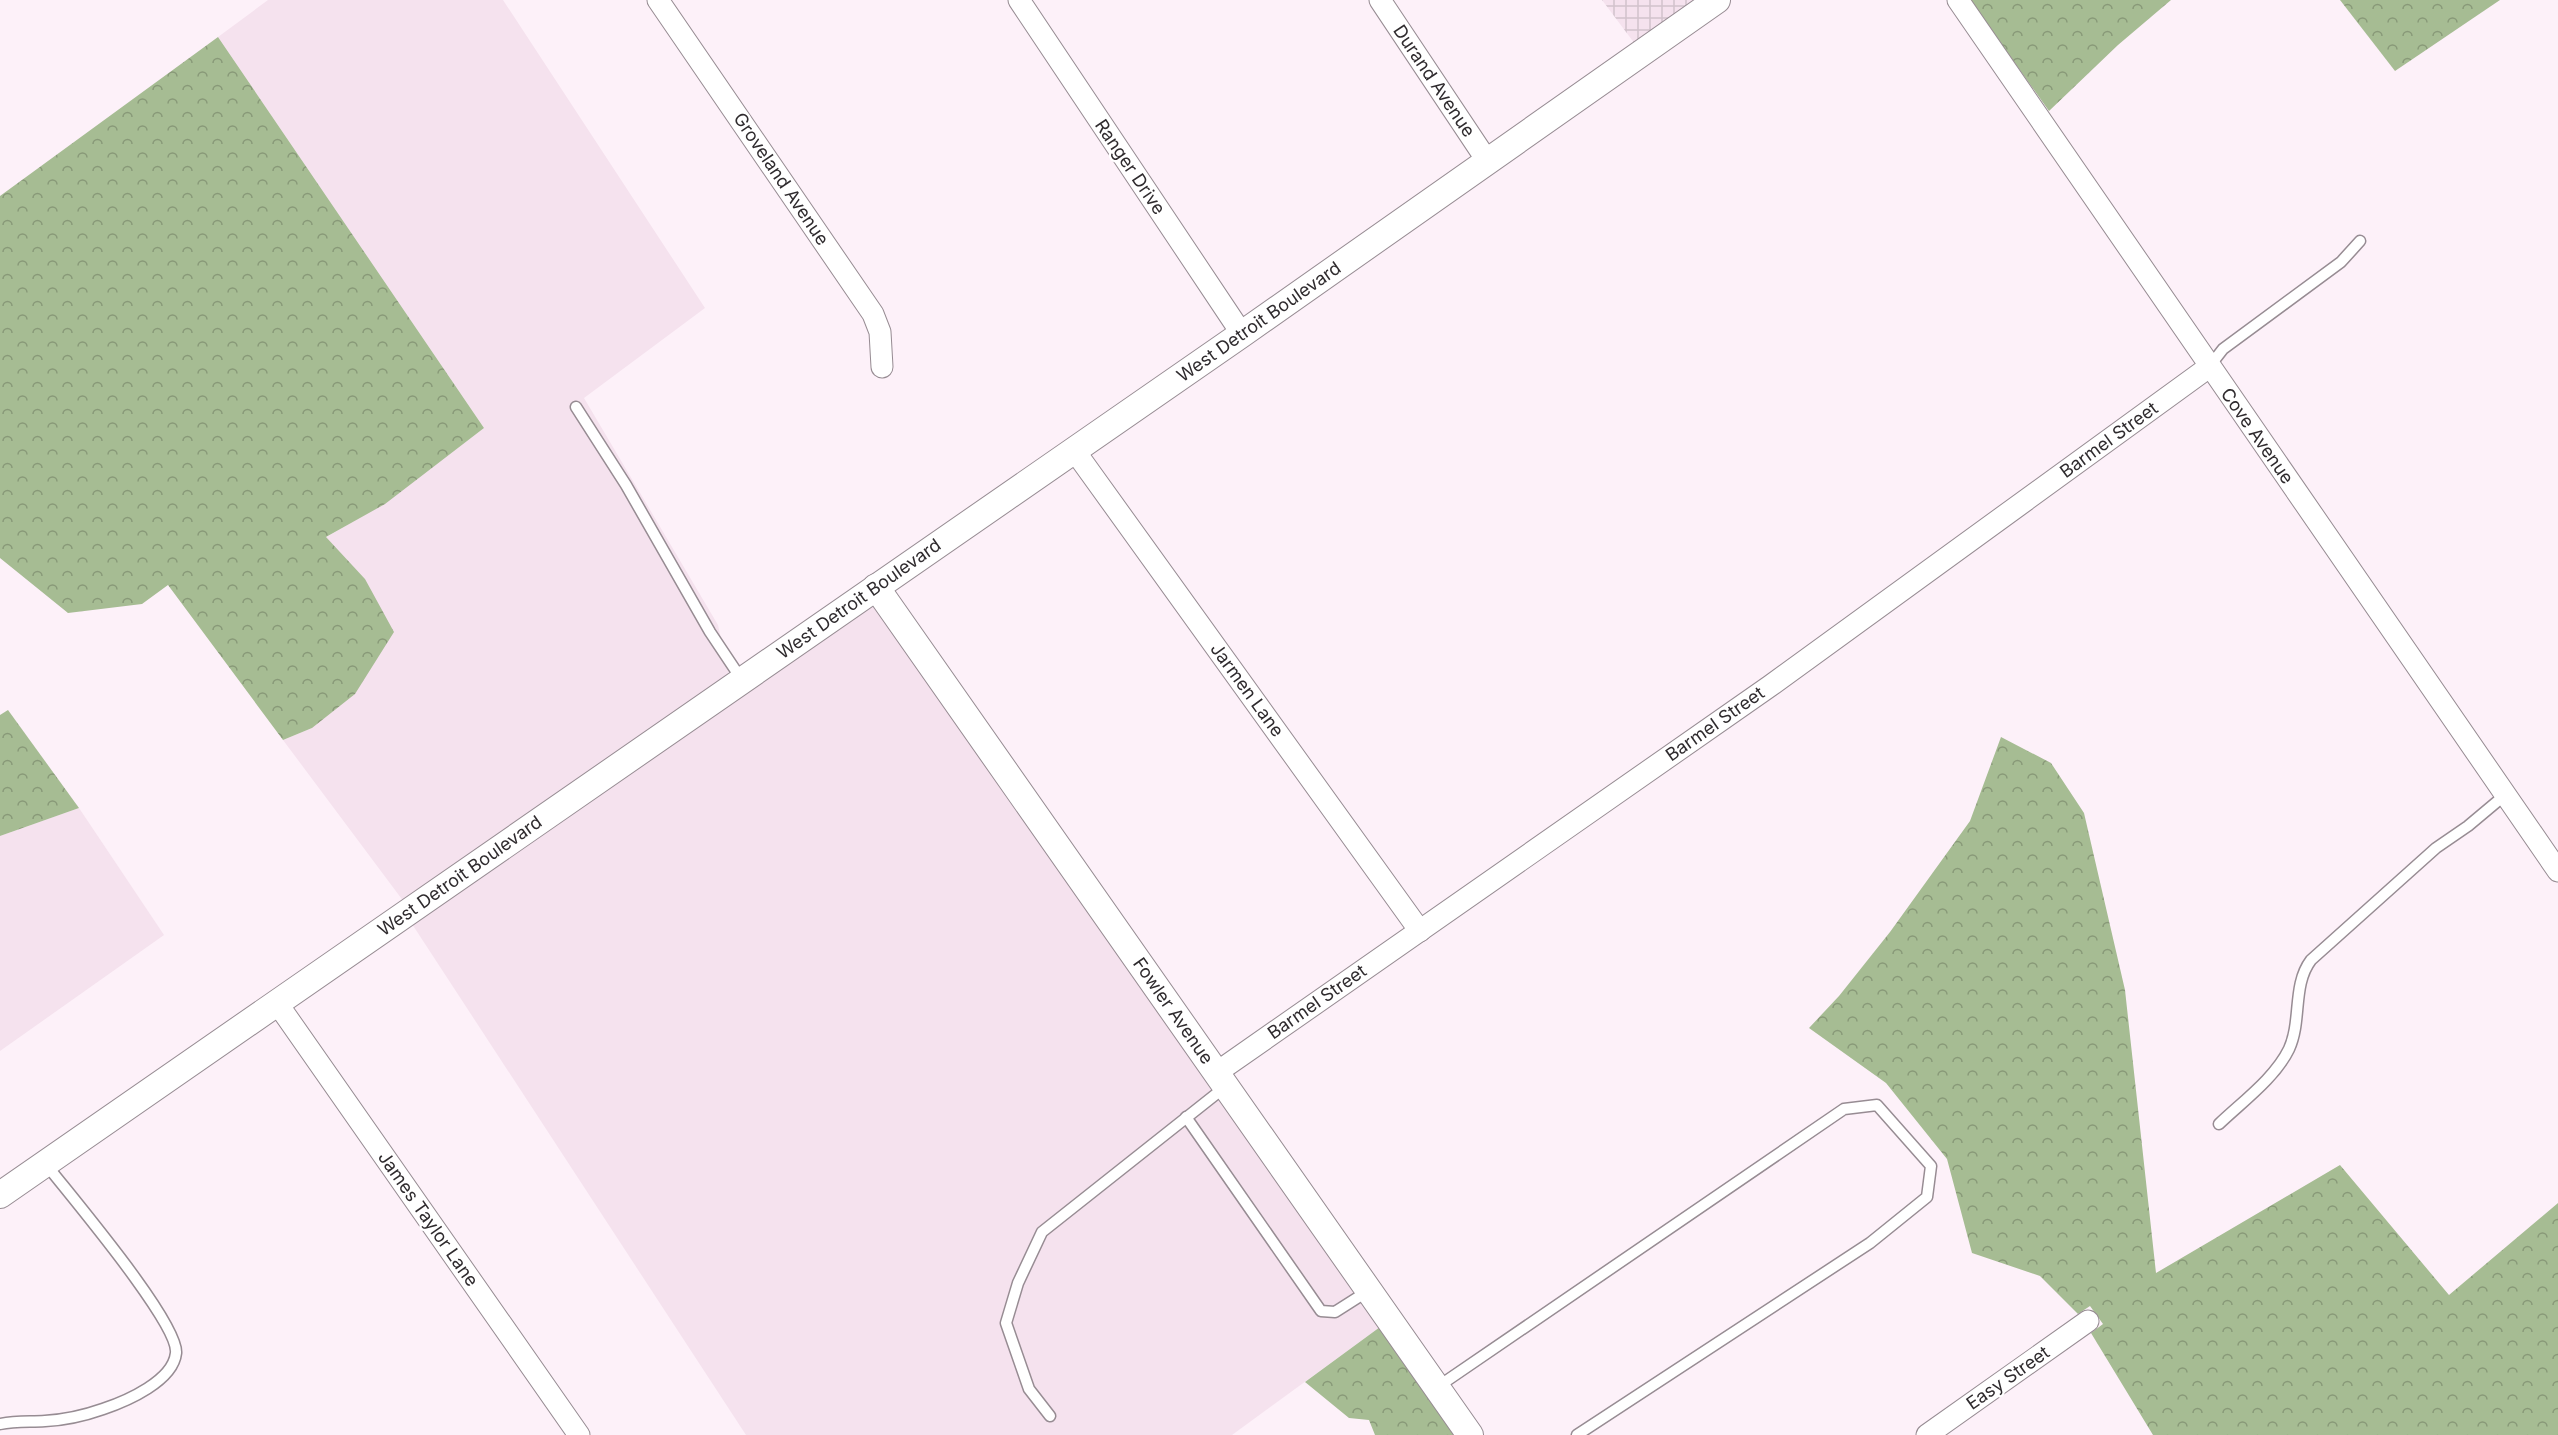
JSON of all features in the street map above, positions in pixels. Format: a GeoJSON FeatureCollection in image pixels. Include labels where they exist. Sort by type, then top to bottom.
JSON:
{"type":"FeatureCollection","features":[{"type":"Feature","properties":{"kind":"street","name":"Groveland Avenue"},"geometry":{"type":"LineString","coordinates":[[658,0],[873,314],[880,332],[882,367]]}},
{"type":"Feature","properties":{"kind":"street","name":"Ranger Drive"},"geometry":{"type":"LineString","coordinates":[[1019,0],[1242,334]]}},
{"type":"Feature","properties":{"kind":"street","name":"Durand Avenue"},"geometry":{"type":"LineString","coordinates":[[1380,0],[1488,162]]}},
{"type":"Feature","properties":{"kind":"street","name":"Cove Avenue"},"geometry":{"type":"LineString","coordinates":[[1958,0],[2558,871]]}},
{"type":"Feature","properties":{"kind":"street","name":"West Detroit Boulevard"},"geometry":{"type":"LineString","coordinates":[[0,1195],[1242,334],[1713,1]]}},
{"type":"Feature","properties":{"kind":"street","name":"Barmel Street"},"geometry":{"type":"LineString","coordinates":[[1221,1080],[1420,931],[1770,686],[2209,367]]}},
{"type":"Feature","properties":{"kind":"street","name":"Jarmen Lane"},"geometry":{"type":"LineString","coordinates":[[1074,450],[1420,931]]}},
{"type":"Feature","properties":{"kind":"street","name":"Fowler Avenue"},"geometry":{"type":"LineString","coordinates":[[876,587],[1470,1435]]}},
{"type":"Feature","properties":{"kind":"street","name":"James Taylor Lane"},"geometry":{"type":"LineString","coordinates":[[277,1003],[579,1435]]}},
{"type":"Feature","properties":{"kind":"street","name":"Easy Street"},"geometry":{"type":"LineString","coordinates":[[1928,1435],[2088,1321]]}},
{"type":"Feature","properties":{"kind":"lane"},"geometry":{"type":"LineString","coordinates":[[2209,367],[2223,349],[2341,262],[2360,241]]}},
{"type":"Feature","properties":{"kind":"lane"},"geometry":{"type":"LineString","coordinates":[[576,407],[626,485],[710,632],[742,680]]}},
{"type":"Feature","properties":{"kind":"lane"},"geometry":{"type":"LineString","coordinates":[[2219,1124],[2272,1072],[2289,1048],[2302,976],[2311,960],[2436,848],[2468,826],[2505,795]]}},
{"type":"Feature","properties":{"kind":"lane"},"geometry":{"type":"LineString","coordinates":[[1050,1416],[1029,1389],[1006,1323],[1018,1283],[1042,1232],[1186,1117],[1221,1080]]}},
{"type":"Feature","properties":{"kind":"lane"},"geometry":{"type":"LineString","coordinates":[[1436,1388],[1844,1109],[1877,1105],[1931,1166],[1927,1197],[1870,1243],[1577,1435]]}},
{"type":"Feature","properties":{"kind":"lane"},"geometry":{"type":"LineString","coordinates":[[1186,1117],[1321,1311],[1335,1312],[1368,1291]]}},
{"type":"Feature","properties":{"kind":"lane"},"geometry":{"type":"LineString","coordinates":[[0,1424],[49,1421],[102,1410],[134,1398],[172,1368],[176,1352],[172,1336],[132,1272],[45,1163]]}},
{"type":"Feature","properties":{"kind":"shaded area"},"geometry":{"type":"Polygon","coordinates":[[[268,0],[503,0],[705,308],[584,398],[718,625],[729,676],[404,902],[283,740],[312,728],[365,579],[325,538],[385,503],[484,428],[218,37],[268,0]]]}},
{"type":"Feature","properties":{"kind":"shaded area"},"geometry":{"type":"Polygon","coordinates":[[[1602,0],[1697,0],[1635,44],[1602,0]]]}},
{"type":"Feature","properties":{"kind":"shaded area"},"geometry":{"type":"Polygon","coordinates":[[[874,602],[1380,1327],[1232,1435],[746,1435],[412,924],[874,602]]]}},
{"type":"Feature","properties":{"kind":"shaded area"},"geometry":{"type":"Polygon","coordinates":[[[79,808],[164,935],[0,1051],[0,836],[79,808]]]}},
{"type":"Feature","properties":{"kind":"green space"},"geometry":{"type":"Polygon","coordinates":[[[1970,0],[2171,0],[2118,45],[2049,111],[1970,0]]]}},
{"type":"Feature","properties":{"kind":"green space"},"geometry":{"type":"Polygon","coordinates":[[[2340,0],[2500,0],[2395,71],[2340,0]]]}},
{"type":"Feature","properties":{"kind":"green space"},"geometry":{"type":"Polygon","coordinates":[[[218,37],[484,428],[385,504],[326,537],[365,579],[394,632],[355,694],[312,728],[283,740],[168,585],[142,604],[68,613],[0,558],[0,196],[218,37]]]}},
{"type":"Feature","properties":{"kind":"green space"},"geometry":{"type":"Polygon","coordinates":[[[8,710],[79,808],[0,836],[0,715],[8,710]]]}},
{"type":"Feature","properties":{"kind":"green space"},"geometry":{"type":"Polygon","coordinates":[[[2001,737],[2051,763],[2084,813],[2125,990],[2156,1273],[2340,1165],[2449,1295],[2558,1203],[2558,1435],[2153,1435],[2091,1333],[2103,1324],[2090,1306],[2078,1314],[2040,1276],[1972,1253],[1947,1159],[1886,1083],[1809,1028],[1839,996],[1890,932],[1970,821],[2001,737]]]}},
{"type":"Feature","properties":{"kind":"green space"},"geometry":{"type":"Polygon","coordinates":[[[1380,1327],[1457,1435],[1375,1435],[1369,1420],[1349,1418],[1305,1382],[1380,1327]]]}}]}
